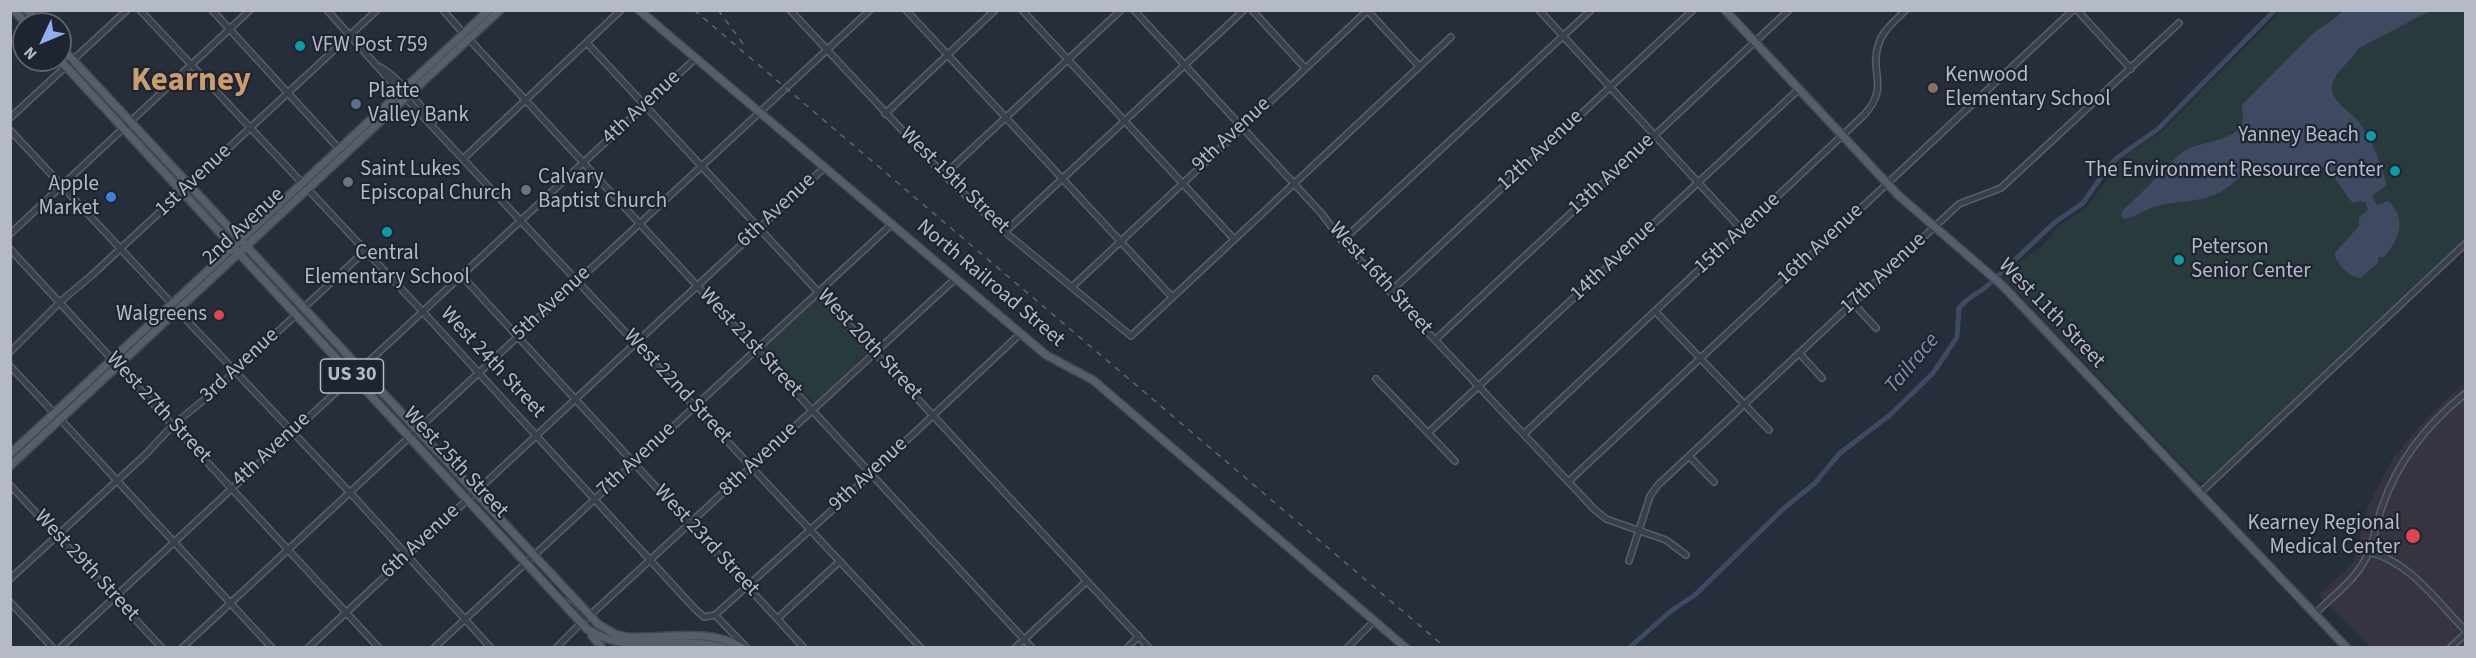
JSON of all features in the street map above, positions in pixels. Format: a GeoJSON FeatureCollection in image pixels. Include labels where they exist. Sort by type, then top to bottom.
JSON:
{"type":"FeatureCollection","features":[{"type":"Feature","properties":{"kind":"main road","name":"2nd Avenue"},"geometry":{"type":"LineString","coordinates":[[480,24],[489,10]]}},
{"type":"Feature","properties":{"kind":"main road","name":"2nd Avenue"},"geometry":{"type":"LineString","coordinates":[[10,454],[178,310],[239,254],[244,244],[342,152],[480,24],[500,10]]}},
{"type":"Feature","properties":{"kind":"main road","name":"North Railroad Street"},"geometry":{"type":"LineString","coordinates":[[639,10],[1052,359],[1093,380],[1406,648]]}},
{"type":"Feature","properties":{"kind":"main road","name":"West 11th Street"},"geometry":{"type":"LineString","coordinates":[[1725,10],[1887,184],[1933,228],[1988,271],[2002,285],[2347,648]]}},
{"type":"Feature","properties":{"kind":"main road","name":"US 30"},"geometry":{"type":"LineString","coordinates":[[74,61],[131,122]]}},
{"type":"Feature","properties":{"kind":"main road","name":"US 30"},"geometry":{"type":"LineString","coordinates":[[72,72],[124,128]]}},
{"type":"Feature","properties":{"kind":"main road","name":"West 25th Street"},"geometry":{"type":"LineString","coordinates":[[131,122],[598,624],[615,634],[638,638],[664,636]]}},
{"type":"Feature","properties":{"kind":"main road","name":"West 25th Street"},"geometry":{"type":"LineString","coordinates":[[124,128],[587,629],[610,644],[625,647],[669,646]]}},
{"type":"Feature","properties":{"kind":"main road","name":"2nd Avenue"},"geometry":{"type":"LineString","coordinates":[[10,466],[61,420],[172,304],[234,248],[244,244]]}},
{"type":"Feature","properties":{"kind":"main road"},"geometry":{"type":"LineString","coordinates":[[587,629],[602,648]]}},
{"type":"Feature","properties":{"kind":"main road"},"geometry":{"type":"LineString","coordinates":[[669,646],[674,638],[684,635]]}},
{"type":"Feature","properties":{"kind":"main road","name":"West 24th Street"},"geometry":{"type":"LineString","coordinates":[[664,636],[716,637],[745,648]]}},
{"type":"Feature","properties":{"kind":"main road","name":"US 30"},"geometry":{"type":"LineString","coordinates":[[669,646],[724,648]]}},
{"type":"Feature","properties":{"kind":"street"},"geometry":{"type":"LineString","coordinates":[[74,61],[127,10]]}},
{"type":"Feature","properties":{"kind":"street","name":"West 24th Street"},"geometry":{"type":"LineString","coordinates":[[140,10],[423,312],[701,615],[708,617],[715,615],[745,648]]}},
{"type":"Feature","properties":{"kind":"street"},"geometry":{"type":"LineString","coordinates":[[212,10],[342,152]]}},
{"type":"Feature","properties":{"kind":"street"},"geometry":{"type":"LineString","coordinates":[[10,234],[250,10]]}},
{"type":"Feature","properties":{"kind":"street","name":"West 22nd Street"},"geometry":{"type":"LineString","coordinates":[[327,10],[379,66],[389,73],[434,126],[921,648]]}},
{"type":"Feature","properties":{"kind":"street","name":"1st Avenue"},"geometry":{"type":"LineString","coordinates":[[10,352],[376,10]]}},
{"type":"Feature","properties":{"kind":"street","name":"West 21st Street"},"geometry":{"type":"LineString","coordinates":[[443,10],[1032,648]]}},
{"type":"Feature","properties":{"kind":"street"},"geometry":{"type":"LineString","coordinates":[[464,158],[621,10]]}},
{"type":"Feature","properties":{"kind":"street","name":"West 19th Street"},"geometry":{"type":"LineString","coordinates":[[790,10],[944,175],[1005,232],[1131,336],[1172,297]]}},
{"type":"Feature","properties":{"kind":"street","name":"5th Avenue"},"geometry":{"type":"LineString","coordinates":[[183,648],[870,10]]}},
{"type":"Feature","properties":{"kind":"street"},"geometry":{"type":"LineString","coordinates":[[906,10],[1172,297],[1451,37]]}},
{"type":"Feature","properties":{"kind":"street"},"geometry":{"type":"LineString","coordinates":[[885,114],[995,10]]}},
{"type":"Feature","properties":{"kind":"street"},"geometry":{"type":"LineString","coordinates":[[1022,10],[1234,239]]}},
{"type":"Feature","properties":{"kind":"street"},"geometry":{"type":"LineString","coordinates":[[944,175],[1121,10]]}},
{"type":"Feature","properties":{"kind":"street","name":"West 16th Street"},"geometry":{"type":"LineString","coordinates":[[1134,10],[1322,214],[1342,241],[1606,519],[1666,540],[1686,555]]}},
{"type":"Feature","properties":{"kind":"street"},"geometry":{"type":"LineString","coordinates":[[1005,232],[1244,10]]}},
{"type":"Feature","properties":{"kind":"street"},"geometry":{"type":"LineString","coordinates":[[1252,10],[1305,68]]}},
{"type":"Feature","properties":{"kind":"street"},"geometry":{"type":"LineString","coordinates":[[1539,10],[1742,230]]}},
{"type":"Feature","properties":{"kind":"street"},"geometry":{"type":"LineString","coordinates":[[1342,241],[1591,10]]}},
{"type":"Feature","properties":{"kind":"street","name":"12th Avenue"},"geometry":{"type":"LineString","coordinates":[[1390,292],[1693,10]]}},
{"type":"Feature","properties":{"kind":"street","name":"13th Avenue"},"geometry":{"type":"LineString","coordinates":[[1435,340],[1789,10]]}},
{"type":"Feature","properties":{"kind":"street","name":"15th Avenue"},"geometry":{"type":"LineString","coordinates":[[1524,434],[1864,115],[1877,98],[1878,44],[1888,28],[1906,10]]}},
{"type":"Feature","properties":{"kind":"street"},"geometry":{"type":"LineString","coordinates":[[2075,10],[2131,69]]}},
{"type":"Feature","properties":{"kind":"street","name":"16th Avenue"},"geometry":{"type":"LineString","coordinates":[[1569,481],[2075,10]]}},
{"type":"Feature","properties":{"kind":"street"},"geometry":{"type":"LineString","coordinates":[[1368,11],[1419,66]]}},
{"type":"Feature","properties":{"kind":"street","name":"9th Avenue"},"geometry":{"type":"LineString","coordinates":[[1072,287],[1368,11]]}},
{"type":"Feature","properties":{"kind":"street","name":"17th Avenue"},"geometry":{"type":"LineString","coordinates":[[1629,561],[1650,496],[1658,485],[1959,204],[2001,188],[2179,23]]}},
{"type":"Feature","properties":{"kind":"street","name":"West 20th Street"},"geometry":{"type":"LineString","coordinates":[[588,43],[1149,648]]}},
{"type":"Feature","properties":{"kind":"street","name":"4th Avenue"},"geometry":{"type":"LineString","coordinates":[[60,648],[696,58]]}},
{"type":"Feature","properties":{"kind":"street"},"geometry":{"type":"LineString","coordinates":[[10,118],[61,72]]}},
{"type":"Feature","properties":{"kind":"street","name":"14th Avenue"},"geometry":{"type":"LineString","coordinates":[[1428,433],[1799,89]]}},
{"type":"Feature","properties":{"kind":"street"},"geometry":{"type":"LineString","coordinates":[[10,129],[122,247],[172,304]]}},
{"type":"Feature","properties":{"kind":"street","name":"6th Avenue"},"geometry":{"type":"LineString","coordinates":[[308,648],[825,167]]}},
{"type":"Feature","properties":{"kind":"street","name":"7th Avenue"},"geometry":{"type":"LineString","coordinates":[[434,648],[892,224]]}},
{"type":"Feature","properties":{"kind":"street"},"geometry":{"type":"LineString","coordinates":[[2200,493],[2466,243]]}},
{"type":"Feature","properties":{"kind":"street","name":"West 27th Street"},"geometry":{"type":"LineString","coordinates":[[10,249],[379,648]]}},
{"type":"Feature","properties":{"kind":"street","name":"3rd Avenue"},"geometry":{"type":"LineString","coordinates":[[10,579],[117,481],[173,425],[365,251]]}},
{"type":"Feature","properties":{"kind":"street","name":"West 23rd Street"},"geometry":{"type":"LineString","coordinates":[[462,276],[804,648]]}},
{"type":"Feature","properties":{"kind":"street","name":"8th Avenue"},"geometry":{"type":"LineString","coordinates":[[590,616],[956,278]]}},
{"type":"Feature","properties":{"kind":"street"},"geometry":{"type":"LineString","coordinates":[[1853,303],[1876,328]]}},
{"type":"Feature","properties":{"kind":"street"},"geometry":{"type":"LineString","coordinates":[[178,310],[349,492],[491,648]]}},
{"type":"Feature","properties":{"kind":"street"},"geometry":{"type":"LineString","coordinates":[[1655,311],[1769,430]]}},
{"type":"Feature","properties":{"kind":"street","name":"9th Avenue"},"geometry":{"type":"LineString","coordinates":[[715,615],[811,530],[1021,333]]}},
{"type":"Feature","properties":{"kind":"street"},"geometry":{"type":"LineString","coordinates":[[1799,353],[1822,378]]}},
{"type":"Feature","properties":{"kind":"street"},"geometry":{"type":"LineString","coordinates":[[10,366],[55,414]]}},
{"type":"Feature","properties":{"kind":"street"},"geometry":{"type":"LineString","coordinates":[[1376,379],[1455,461]]}},
{"type":"Feature","properties":{"kind":"street"},"geometry":{"type":"LineString","coordinates":[[2315,614],[2360,569],[2368,552],[2388,489],[2413,446],[2436,418],[2466,393]]}},
{"type":"Feature","properties":{"kind":"street"},"geometry":{"type":"LineString","coordinates":[[61,420],[272,648]]}},
{"type":"Feature","properties":{"kind":"street"},"geometry":{"type":"LineString","coordinates":[[1689,456],[1714,482]]}},
{"type":"Feature","properties":{"kind":"street","name":"West 29th Street"},"geometry":{"type":"LineString","coordinates":[[10,485],[162,648]]}},
{"type":"Feature","properties":{"kind":"street"},"geometry":{"type":"LineString","coordinates":[[2368,552],[2392,559],[2409,573],[2466,632],[2450,648]]}},
{"type":"Feature","properties":{"kind":"street"},"geometry":{"type":"LineString","coordinates":[[778,618],[840,561]]}},
{"type":"Feature","properties":{"kind":"street"},"geometry":{"type":"LineString","coordinates":[[1016,648],[1087,581]]}},
{"type":"Feature","properties":{"kind":"street"},"geometry":{"type":"LineString","coordinates":[[559,599],[570,604],[585,618],[590,616]]}},
{"type":"Feature","properties":{"kind":"street"},"geometry":{"type":"LineString","coordinates":[[10,602],[53,648]]}},
{"type":"Feature","properties":{"kind":"street"},"geometry":{"type":"LineString","coordinates":[[1347,648],[1374,621]]}},
{"type":"Feature","properties":{"kind":"street"},"geometry":{"type":"LineString","coordinates":[[556,648],[581,623]]}},
{"type":"Feature","properties":{"kind":"street"},"geometry":{"type":"LineString","coordinates":[[1126,648],[1139,636]]}},
{"type":"Feature","properties":{"kind":"shaded area"},"geometry":{"type":"Polygon","coordinates":[[[2281,11],[2465,11],[2465,238],[2203,483],[2198,482],[2003,277],[2015,264],[2045,243],[2059,225],[2086,208],[2123,158],[2162,131],[2281,11]]]}},
{"type":"Feature","properties":{"kind":"shaded area"},"geometry":{"type":"Polygon","coordinates":[[[816,298],[866,349],[867,353],[815,404],[765,352],[764,347],[816,298]]]}},
{"type":"Feature","properties":{"kind":"shaded area","name":"Kearney Regional Medical Center"},"geometry":{"type":"Polygon","coordinates":[[[2465,384],[2465,647],[2371,647],[2318,595],[2353,563],[2367,508],[2393,458],[2425,420],[2465,384]]]}},
{"type":"Feature","properties":{"kind":"water"},"geometry":{"type":"Polygon","coordinates":[[[2342,11],[2430,11],[2359,48],[2338,73],[2333,83],[2335,98],[2363,128],[2382,168],[2387,185],[2372,196],[2377,205],[2388,201],[2398,215],[2399,229],[2394,244],[2384,257],[2379,257],[2377,264],[2360,278],[2348,273],[2338,262],[2334,254],[2359,226],[2359,218],[2368,210],[2365,202],[2353,203],[2332,174],[2318,164],[2271,178],[2246,171],[2228,187],[2212,196],[2160,205],[2124,219],[2121,215],[2123,210],[2180,154],[2193,147],[2226,137],[2240,128],[2243,120],[2242,105],[2312,34],[2342,11]]]}},
{"type":"Feature","properties":{"kind":"waterway","name":"Tailrace"},"geometry":{"type":"LineString","coordinates":[[1629,648],[1672,610],[1695,595],[1782,510],[1815,483],[1840,453],[1890,415],[1933,373],[1957,337],[1959,308],[1986,287],[2054,223],[2083,203],[2118,157],[2158,129],[2275,10]]}},
{"type":"Feature","properties":{"kind":"railway"},"geometry":{"type":"LineString","coordinates":[[694,10],[1446,648]]}},
{"type":"Feature","properties":{"kind":"railway"},"geometry":{"type":"LineString","coordinates":[[718,10],[744,45]]}},
{"type":"Feature","properties":{"kind":"place","name":"VFW Post 759"},"geometry":{"type":"Point","coordinates":[300,46]}},
{"type":"Feature","properties":{"kind":"place","name":"Kenwood Elementary School"},"geometry":{"type":"Point","coordinates":[1933,88]}},
{"type":"Feature","properties":{"kind":"place","name":"Platte Valley Bank"},"geometry":{"type":"Point","coordinates":[356,104]}},
{"type":"Feature","properties":{"kind":"place","name":"Yanney Beach"},"geometry":{"type":"Point","coordinates":[2371,136]}},
{"type":"Feature","properties":{"kind":"place","name":"The Environment Resource Center"},"geometry":{"type":"Point","coordinates":[2395,171]}},
{"type":"Feature","properties":{"kind":"place","name":"Saint Lukes Episcopal Church"},"geometry":{"type":"Point","coordinates":[348,182]}},
{"type":"Feature","properties":{"kind":"place","name":"Calvary Baptist Church"},"geometry":{"type":"Point","coordinates":[526,190]}},
{"type":"Feature","properties":{"kind":"place","name":"Apple Market"},"geometry":{"type":"Point","coordinates":[111,197]}},
{"type":"Feature","properties":{"kind":"place","name":"Central Elementary School"},"geometry":{"type":"Point","coordinates":[387,232]}},
{"type":"Feature","properties":{"kind":"place","name":"Peterson Senior Center"},"geometry":{"type":"Point","coordinates":[2179,260]}},
{"type":"Feature","properties":{"kind":"place","name":"Walgreens"},"geometry":{"type":"Point","coordinates":[219,315]}},
{"type":"Feature","properties":{"kind":"place","name":"Kearney Regional Medical Center"},"geometry":{"type":"Point","coordinates":[2413,536]}},
{"type":"Feature","properties":{"kind":"district","name":"Kearney"},"geometry":{"type":"Point","coordinates":[191,83]}}]}
